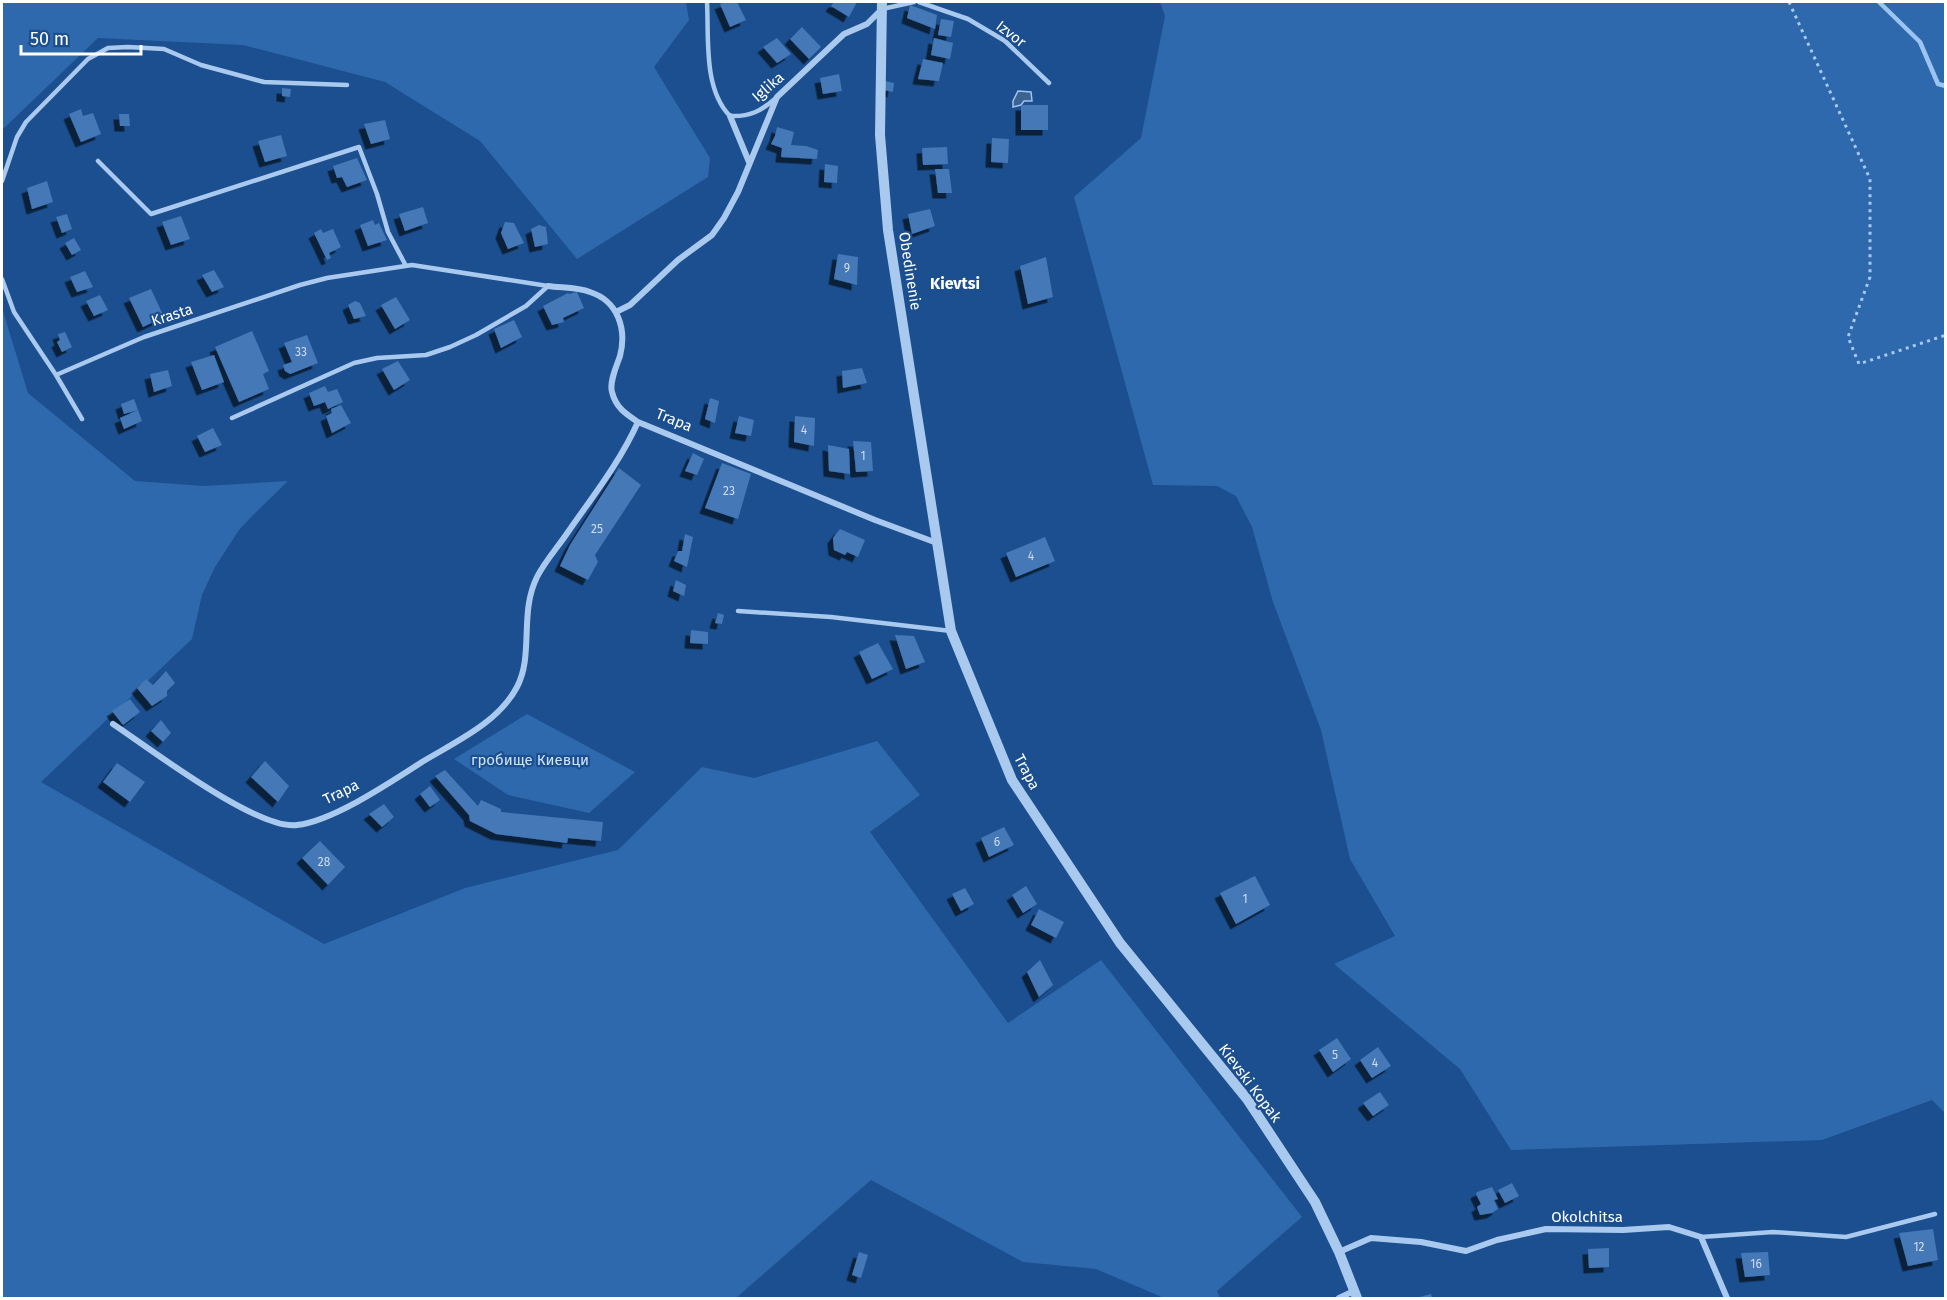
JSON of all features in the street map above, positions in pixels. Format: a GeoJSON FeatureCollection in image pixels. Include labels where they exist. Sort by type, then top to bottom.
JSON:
{"type":"FeatureCollection","features":[{"type":"Feature","properties":{"kind":"street","name":"Iglika"},"geometry":{"type":"LineString","coordinates":[[777,97],[844,34],[867,24],[882,6]]}},
{"type":"Feature","properties":{"kind":"street","name":"Obedinenie"},"geometry":{"type":"LineString","coordinates":[[882,6],[880,135],[888,230],[937,543]]}},
{"type":"Feature","properties":{"kind":"street"},"geometry":{"type":"LineString","coordinates":[[639,422],[620,410],[611,390],[623,345],[623,328],[616,312],[630,305],[678,260],[712,235],[734,201],[749,162],[771,117],[777,97]]}},
{"type":"Feature","properties":{"kind":"street"},"geometry":{"type":"LineString","coordinates":[[730,116],[749,162]]}},
{"type":"Feature","properties":{"kind":"street","name":"Krasta"},"geometry":{"type":"LineString","coordinates":[[548,286],[588,291],[603,297],[616,312]]}},
{"type":"Feature","properties":{"kind":"street","name":"Trapa"},"geometry":{"type":"LineString","coordinates":[[113,724],[239,806],[262,819],[282,825],[295,826],[322,818],[380,789],[480,726],[507,703],[521,679],[524,668],[528,606],[538,576],[625,450],[639,422],[875,520],[937,543],[951,631],[1012,780],[1120,943]]}},
{"type":"Feature","properties":{"kind":"street","name":"Kievski Kopak"},"geometry":{"type":"LineString","coordinates":[[1120,943],[1247,1099],[1315,1203],[1339,1252],[1356,1295]]}},
{"type":"Feature","properties":{"kind":"street","name":"Okolchitsa"},"geometry":{"type":"LineString","coordinates":[[1339,1252],[1371,1239],[1421,1242],[1466,1251],[1497,1240],[1546,1229],[1623,1230],[1669,1227],[1701,1237]]}},
{"type":"Feature","properties":{"kind":"street"},"geometry":{"type":"LineString","coordinates":[[1701,1237],[1727,1299]]}},
{"type":"Feature","properties":{"kind":"street"},"geometry":{"type":"LineString","coordinates":[[1339,1299],[1356,1295]]}},
{"type":"Feature","properties":{"kind":"lane"},"geometry":{"type":"LineString","coordinates":[[706,2],[713,88],[722,108],[730,116]]}},
{"type":"Feature","properties":{"kind":"lane"},"geometry":{"type":"LineString","coordinates":[[882,6],[914,2]]}},
{"type":"Feature","properties":{"kind":"lane","name":"Izvor"},"geometry":{"type":"LineString","coordinates":[[919,2],[968,19],[1005,40],[1049,83]]}},
{"type":"Feature","properties":{"kind":"lane"},"geometry":{"type":"LineString","coordinates":[[2,181],[17,137],[26,122],[88,59],[108,48],[164,49],[201,65],[264,82],[347,85]]}},
{"type":"Feature","properties":{"kind":"lane","name":"Iglika"},"geometry":{"type":"LineString","coordinates":[[730,116],[749,116],[766,107],[777,97]]}},
{"type":"Feature","properties":{"kind":"lane"},"geometry":{"type":"LineString","coordinates":[[98,161],[151,214],[359,147],[388,232],[406,266]]}},
{"type":"Feature","properties":{"kind":"lane","name":"Krasta"},"geometry":{"type":"LineString","coordinates":[[56,375],[144,337],[327,278],[406,266],[421,266],[548,286]]}},
{"type":"Feature","properties":{"kind":"lane"},"geometry":{"type":"LineString","coordinates":[[2,279],[14,312],[82,419]]}},
{"type":"Feature","properties":{"kind":"lane"},"geometry":{"type":"LineString","coordinates":[[232,418],[354,363],[377,358],[426,355],[456,344],[526,306],[548,286]]}},
{"type":"Feature","properties":{"kind":"lane"},"geometry":{"type":"LineString","coordinates":[[738,611],[831,617],[951,631]]}},
{"type":"Feature","properties":{"kind":"lane"},"geometry":{"type":"LineString","coordinates":[[1701,1237],[1773,1232],[1846,1237],[1935,1214]]}},
{"type":"Feature","properties":{"kind":"path"},"geometry":{"type":"LineString","coordinates":[[1789,2],[1870,179],[1870,277],[1848,337],[1858,364],[1946,335]]}},
{"type":"Feature","properties":{"kind":"green space"},"geometry":{"type":"Polygon","coordinates":[[[2,2],[686,2],[689,20],[654,67],[710,158],[708,177],[577,259],[480,141],[385,82],[243,45],[98,38],[2,130],[2,2]]]}},
{"type":"Feature","properties":{"kind":"green space"},"geometry":{"type":"Polygon","coordinates":[[[1160,2],[1945,2],[1945,1113],[1932,1100],[1822,1140],[1511,1150],[1460,1069],[1334,964],[1395,936],[1350,859],[1321,730],[1273,602],[1252,527],[1236,496],[1217,486],[1153,485],[1074,197],[1141,138],[1165,16],[1160,2]]]}},
{"type":"Feature","properties":{"kind":"green space"},"geometry":{"type":"Polygon","coordinates":[[[2,308],[28,393],[135,481],[204,486],[288,481],[239,530],[215,567],[202,595],[192,639],[41,782],[324,944],[465,888],[618,850],[702,767],[754,778],[877,741],[920,795],[870,832],[1008,1023],[1101,960],[1302,1217],[1217,1291],[1220,1298],[1164,1298],[1096,1269],[1023,1262],[871,1180],[736,1298],[2,1298],[2,308]]]}},
{"type":"Feature","properties":{"kind":"green space","name":"гробище Киевци"},"geometry":{"type":"Polygon","coordinates":[[[527,714],[635,772],[589,813],[508,795],[454,759],[527,714]]]}},
{"type":"Feature","properties":{"kind":"shaded area"},"geometry":{"type":"Polygon","coordinates":[[[1018,91],[1031,92],[1032,101],[1024,101],[1021,105],[1013,107],[1018,91]]]}},
{"type":"Feature","properties":{"kind":"building"},"geometry":{"type":"Polygon","coordinates":[[[737,2],[746,20],[730,27],[720,4],[737,2]]]}},
{"type":"Feature","properties":{"kind":"building"},"geometry":{"type":"Polygon","coordinates":[[[834,2],[857,2],[849,17],[831,6],[834,2]]]}},
{"type":"Feature","properties":{"kind":"building"},"geometry":{"type":"Polygon","coordinates":[[[910,5],[937,15],[935,29],[907,18],[910,5]]]}},
{"type":"Feature","properties":{"kind":"building"},"geometry":{"type":"Polygon","coordinates":[[[941,19],[954,21],[951,37],[938,35],[941,19]]]}},
{"type":"Feature","properties":{"kind":"building"},"geometry":{"type":"Polygon","coordinates":[[[802,27],[821,47],[809,59],[790,39],[802,27]]]}},
{"type":"Feature","properties":{"kind":"building"},"geometry":{"type":"Polygon","coordinates":[[[777,38],[791,54],[777,63],[763,47],[777,38]]]}},
{"type":"Feature","properties":{"kind":"building"},"geometry":{"type":"Polygon","coordinates":[[[934,38],[953,43],[950,59],[931,55],[934,38]]]}},
{"type":"Feature","properties":{"kind":"building"},"geometry":{"type":"Polygon","coordinates":[[[923,59],[943,63],[939,81],[918,79],[923,59]]]}},
{"type":"Feature","properties":{"kind":"building"},"geometry":{"type":"Polygon","coordinates":[[[839,74],[842,91],[823,94],[820,78],[839,74]]]}},
{"type":"Feature","properties":{"kind":"building"},"geometry":{"type":"Polygon","coordinates":[[[885,81],[894,83],[893,92],[884,90],[885,81]]]}},
{"type":"Feature","properties":{"kind":"building"},"geometry":{"type":"Polygon","coordinates":[[[282,88],[291,89],[290,97],[282,96],[282,88]]]}},
{"type":"Feature","properties":{"kind":"building"},"geometry":{"type":"Polygon","coordinates":[[[1021,105],[1048,105],[1048,130],[1021,130],[1021,105]]]}},
{"type":"Feature","properties":{"kind":"building"},"geometry":{"type":"Polygon","coordinates":[[[81,109],[83,116],[93,113],[101,134],[81,142],[69,114],[81,109]]]}},
{"type":"Feature","properties":{"kind":"building"},"geometry":{"type":"Polygon","coordinates":[[[119,114],[129,114],[130,126],[120,126],[119,114]]]}},
{"type":"Feature","properties":{"kind":"building"},"geometry":{"type":"Polygon","coordinates":[[[385,120],[390,139],[371,144],[364,124],[385,120]]]}},
{"type":"Feature","properties":{"kind":"building"},"geometry":{"type":"Polygon","coordinates":[[[777,127],[794,132],[791,145],[818,150],[817,159],[781,157],[782,148],[771,144],[777,127]]]}},
{"type":"Feature","properties":{"kind":"building"},"geometry":{"type":"Polygon","coordinates":[[[281,135],[287,156],[265,162],[258,141],[281,135]]]}},
{"type":"Feature","properties":{"kind":"building"},"geometry":{"type":"Polygon","coordinates":[[[992,138],[1009,139],[1008,163],[991,162],[992,138]]]}},
{"type":"Feature","properties":{"kind":"building"},"geometry":{"type":"Polygon","coordinates":[[[947,147],[948,164],[923,165],[922,148],[947,147]]]}},
{"type":"Feature","properties":{"kind":"building"},"geometry":{"type":"Polygon","coordinates":[[[357,158],[367,180],[347,187],[342,177],[337,178],[333,166],[357,158]]]}},
{"type":"Feature","properties":{"kind":"building"},"geometry":{"type":"Polygon","coordinates":[[[825,164],[838,166],[837,183],[824,182],[825,164]]]}},
{"type":"Feature","properties":{"kind":"building"},"geometry":{"type":"Polygon","coordinates":[[[935,169],[949,169],[952,193],[938,193],[935,169]]]}},
{"type":"Feature","properties":{"kind":"building"},"geometry":{"type":"Polygon","coordinates":[[[47,181],[53,202],[32,209],[27,188],[47,181]]]}},
{"type":"Feature","properties":{"kind":"building"},"geometry":{"type":"Polygon","coordinates":[[[423,207],[428,223],[405,231],[399,214],[423,207]]]}},
{"type":"Feature","properties":{"kind":"building"},"geometry":{"type":"Polygon","coordinates":[[[930,209],[935,226],[912,234],[908,214],[930,209]]]}},
{"type":"Feature","properties":{"kind":"building"},"geometry":{"type":"Polygon","coordinates":[[[67,214],[72,229],[62,233],[56,217],[67,214]]]}},
{"type":"Feature","properties":{"kind":"building"},"geometry":{"type":"Polygon","coordinates":[[[181,216],[190,239],[171,245],[162,222],[181,216]]]}},
{"type":"Feature","properties":{"kind":"building"},"geometry":{"type":"Polygon","coordinates":[[[373,220],[375,225],[379,223],[387,240],[368,246],[360,225],[373,220]]]}},
{"type":"Feature","properties":{"kind":"building"},"geometry":{"type":"Polygon","coordinates":[[[505,222],[514,223],[524,243],[508,249],[501,233],[505,222]]]}},
{"type":"Feature","properties":{"kind":"building"},"geometry":{"type":"Polygon","coordinates":[[[539,225],[546,227],[548,244],[535,247],[531,229],[539,225]]]}},
{"type":"Feature","properties":{"kind":"building"},"geometry":{"type":"Polygon","coordinates":[[[321,229],[323,233],[333,229],[341,247],[329,253],[331,258],[327,260],[314,233],[321,229]]]}},
{"type":"Feature","properties":{"kind":"building"},"geometry":{"type":"Polygon","coordinates":[[[74,238],[81,250],[72,255],[65,243],[74,238]]]}},
{"type":"Feature","properties":{"kind":"building"},"geometry":{"type":"Polygon","coordinates":[[[838,254],[858,257],[857,285],[834,279],[838,254]]]}},
{"type":"Feature","properties":{"kind":"building"},"geometry":{"type":"Polygon","coordinates":[[[1046,257],[1053,297],[1028,304],[1020,266],[1046,257]]]}},
{"type":"Feature","properties":{"kind":"building"},"geometry":{"type":"Polygon","coordinates":[[[214,270],[224,287],[212,292],[202,275],[214,270]]]}},
{"type":"Feature","properties":{"kind":"building"},"geometry":{"type":"Polygon","coordinates":[[[85,271],[93,287],[77,292],[70,277],[85,271]]]}},
{"type":"Feature","properties":{"kind":"building"},"geometry":{"type":"Polygon","coordinates":[[[151,289],[164,317],[143,327],[129,298],[151,289]]]}},
{"type":"Feature","properties":{"kind":"building"},"geometry":{"type":"Polygon","coordinates":[[[577,292],[584,308],[563,318],[564,322],[552,325],[543,306],[568,293],[577,292]]]}},
{"type":"Feature","properties":{"kind":"building"},"geometry":{"type":"Polygon","coordinates":[[[100,295],[108,310],[94,316],[86,301],[100,295]]]}},
{"type":"Feature","properties":{"kind":"building"},"geometry":{"type":"Polygon","coordinates":[[[396,297],[410,320],[395,329],[381,305],[396,297]]]}},
{"type":"Feature","properties":{"kind":"building"},"geometry":{"type":"Polygon","coordinates":[[[355,301],[360,303],[366,316],[354,319],[348,305],[355,301]]]}},
{"type":"Feature","properties":{"kind":"building"},"geometry":{"type":"Polygon","coordinates":[[[514,320],[522,337],[501,348],[494,329],[514,320]]]}},
{"type":"Feature","properties":{"kind":"building"},"geometry":{"type":"Polygon","coordinates":[[[252,331],[269,371],[263,374],[269,389],[239,402],[215,347],[252,331]]]}},
{"type":"Feature","properties":{"kind":"building"},"geometry":{"type":"Polygon","coordinates":[[[65,332],[72,347],[62,352],[57,342],[60,340],[58,334],[65,332]]]}},
{"type":"Feature","properties":{"kind":"building"},"geometry":{"type":"Polygon","coordinates":[[[307,335],[318,363],[290,374],[285,371],[283,365],[292,362],[284,343],[307,335]]]}},
{"type":"Feature","properties":{"kind":"building"},"geometry":{"type":"Polygon","coordinates":[[[214,355],[224,382],[202,390],[191,362],[214,355]]]}},
{"type":"Feature","properties":{"kind":"building"},"geometry":{"type":"Polygon","coordinates":[[[398,361],[410,380],[394,390],[382,369],[398,361]]]}},
{"type":"Feature","properties":{"kind":"building"},"geometry":{"type":"Polygon","coordinates":[[[862,368],[867,383],[843,388],[842,371],[862,368]]]}},
{"type":"Feature","properties":{"kind":"building"},"geometry":{"type":"Polygon","coordinates":[[[168,370],[172,386],[154,392],[150,374],[168,370]]]}},
{"type":"Feature","properties":{"kind":"building"},"geometry":{"type":"Polygon","coordinates":[[[325,386],[328,392],[337,389],[343,402],[328,409],[325,402],[314,406],[309,393],[325,386]]]}},
{"type":"Feature","properties":{"kind":"building"},"geometry":{"type":"Polygon","coordinates":[[[710,398],[719,401],[715,423],[705,419],[710,398]]]}},
{"type":"Feature","properties":{"kind":"building"},"geometry":{"type":"Polygon","coordinates":[[[134,399],[138,410],[124,414],[121,404],[134,399]]]}},
{"type":"Feature","properties":{"kind":"building"},"geometry":{"type":"Polygon","coordinates":[[[341,405],[351,423],[332,433],[326,416],[332,413],[331,409],[341,405]]]}},
{"type":"Feature","properties":{"kind":"building"},"geometry":{"type":"Polygon","coordinates":[[[138,410],[142,421],[124,429],[120,418],[138,410]]]}},
{"type":"Feature","properties":{"kind":"building"},"geometry":{"type":"Polygon","coordinates":[[[739,416],[754,420],[751,436],[735,433],[739,416]]]}},
{"type":"Feature","properties":{"kind":"building"},"geometry":{"type":"Polygon","coordinates":[[[795,416],[815,418],[814,446],[794,442],[795,416]]]}},
{"type":"Feature","properties":{"kind":"building"},"geometry":{"type":"Polygon","coordinates":[[[213,428],[222,445],[205,452],[197,436],[213,428]]]}},
{"type":"Feature","properties":{"kind":"building"},"geometry":{"type":"Polygon","coordinates":[[[853,441],[871,442],[873,471],[856,472],[853,441]]]}},
{"type":"Feature","properties":{"kind":"building"},"geometry":{"type":"Polygon","coordinates":[[[828,445],[849,449],[850,474],[829,471],[828,445]]]}},
{"type":"Feature","properties":{"kind":"building"},"geometry":{"type":"Polygon","coordinates":[[[693,453],[704,459],[697,475],[685,471],[693,453]]]}},
{"type":"Feature","properties":{"kind":"building"},"geometry":{"type":"Polygon","coordinates":[[[722,463],[751,474],[738,519],[705,508],[722,463]]]}},
{"type":"Feature","properties":{"kind":"building"},"geometry":{"type":"Polygon","coordinates":[[[619,468],[641,485],[595,555],[598,562],[588,580],[560,566],[570,545],[619,468]]]}},
{"type":"Feature","properties":{"kind":"building"},"geometry":{"type":"Polygon","coordinates":[[[840,529],[865,540],[858,557],[834,550],[833,538],[840,529]]]}},
{"type":"Feature","properties":{"kind":"building"},"geometry":{"type":"Polygon","coordinates":[[[685,534],[693,537],[687,567],[674,561],[678,551],[682,551],[685,534]]]}},
{"type":"Feature","properties":{"kind":"building"},"geometry":{"type":"Polygon","coordinates":[[[1045,537],[1055,561],[1016,577],[1006,553],[1045,537]]]}},
{"type":"Feature","properties":{"kind":"building"},"geometry":{"type":"Polygon","coordinates":[[[676,580],[686,585],[684,596],[673,591],[676,580]]]}},
{"type":"Feature","properties":{"kind":"building"},"geometry":{"type":"Polygon","coordinates":[[[718,613],[724,615],[722,624],[715,623],[718,613]]]}},
{"type":"Feature","properties":{"kind":"building"},"geometry":{"type":"Polygon","coordinates":[[[691,630],[708,632],[708,644],[690,643],[691,630]]]}},
{"type":"Feature","properties":{"kind":"building"},"geometry":{"type":"Polygon","coordinates":[[[895,635],[914,636],[925,662],[906,669],[895,635]]]}},
{"type":"Feature","properties":{"kind":"building"},"geometry":{"type":"Polygon","coordinates":[[[878,643],[893,669],[872,679],[859,652],[878,643]]]}},
{"type":"Feature","properties":{"kind":"building"},"geometry":{"type":"Polygon","coordinates":[[[166,671],[175,683],[167,691],[167,696],[152,706],[137,688],[146,679],[153,685],[166,671]]]}},
{"type":"Feature","properties":{"kind":"building"},"geometry":{"type":"Polygon","coordinates":[[[130,699],[140,712],[123,725],[112,711],[130,699]]]}},
{"type":"Feature","properties":{"kind":"building"},"geometry":{"type":"Polygon","coordinates":[[[161,720],[171,733],[163,742],[151,731],[161,720]]]}},
{"type":"Feature","properties":{"kind":"building"},"geometry":{"type":"Polygon","coordinates":[[[265,761],[289,786],[278,802],[251,777],[265,761]]]}},
{"type":"Feature","properties":{"kind":"building"},"geometry":{"type":"Polygon","coordinates":[[[117,763],[145,782],[130,802],[103,782],[117,763]]]}},
{"type":"Feature","properties":{"kind":"building"},"geometry":{"type":"Polygon","coordinates":[[[445,770],[478,806],[481,800],[501,809],[501,812],[603,822],[601,841],[568,838],[567,843],[496,834],[470,821],[469,815],[435,776],[445,770]]]}},
{"type":"Feature","properties":{"kind":"building"},"geometry":{"type":"Polygon","coordinates":[[[430,786],[440,800],[430,807],[420,794],[430,786]]]}},
{"type":"Feature","properties":{"kind":"building"},"geometry":{"type":"Polygon","coordinates":[[[384,804],[394,817],[382,827],[369,814],[384,804]]]}},
{"type":"Feature","properties":{"kind":"building"},"geometry":{"type":"Polygon","coordinates":[[[1004,827],[1014,845],[989,857],[981,838],[1004,827]]]}},
{"type":"Feature","properties":{"kind":"building"},"geometry":{"type":"Polygon","coordinates":[[[320,841],[345,867],[328,885],[302,858],[320,841]]]}},
{"type":"Feature","properties":{"kind":"building"},"geometry":{"type":"Polygon","coordinates":[[[1255,876],[1270,905],[1236,924],[1220,893],[1255,876]]]}},
{"type":"Feature","properties":{"kind":"building"},"geometry":{"type":"Polygon","coordinates":[[[1026,886],[1037,904],[1023,913],[1012,895],[1026,886]]]}},
{"type":"Feature","properties":{"kind":"building"},"geometry":{"type":"Polygon","coordinates":[[[965,888],[974,904],[961,911],[952,894],[965,888]]]}},
{"type":"Feature","properties":{"kind":"building"},"geometry":{"type":"Polygon","coordinates":[[[1039,909],[1064,922],[1056,938],[1031,925],[1039,909]]]}},
{"type":"Feature","properties":{"kind":"building"},"geometry":{"type":"Polygon","coordinates":[[[1040,960],[1053,985],[1039,997],[1027,972],[1040,960]]]}},
{"type":"Feature","properties":{"kind":"building"},"geometry":{"type":"Polygon","coordinates":[[[1337,1038],[1351,1059],[1333,1072],[1319,1050],[1337,1038]]]}},
{"type":"Feature","properties":{"kind":"building"},"geometry":{"type":"Polygon","coordinates":[[[1378,1047],[1391,1066],[1372,1078],[1360,1060],[1378,1047]]]}},
{"type":"Feature","properties":{"kind":"building"},"geometry":{"type":"Polygon","coordinates":[[[1380,1092],[1389,1105],[1373,1116],[1363,1103],[1380,1092]]]}},
{"type":"Feature","properties":{"kind":"building"},"geometry":{"type":"Polygon","coordinates":[[[1512,1183],[1519,1196],[1505,1203],[1498,1190],[1512,1183]]]}},
{"type":"Feature","properties":{"kind":"building"},"geometry":{"type":"Polygon","coordinates":[[[1492,1187],[1498,1199],[1494,1200],[1498,1209],[1492,1213],[1480,1215],[1477,1207],[1481,1204],[1476,1194],[1492,1187]]]}},
{"type":"Feature","properties":{"kind":"building"},"geometry":{"type":"Polygon","coordinates":[[[1933,1229],[1938,1260],[1908,1266],[1899,1233],[1933,1229]]]}},
{"type":"Feature","properties":{"kind":"building"},"geometry":{"type":"Polygon","coordinates":[[[1609,1248],[1609,1267],[1589,1268],[1588,1249],[1609,1248]]]}},
{"type":"Feature","properties":{"kind":"building"},"geometry":{"type":"Polygon","coordinates":[[[859,1252],[868,1255],[861,1278],[852,1275],[859,1252]]]}},
{"type":"Feature","properties":{"kind":"building"},"geometry":{"type":"Polygon","coordinates":[[[1768,1252],[1770,1275],[1745,1277],[1741,1253],[1768,1252]]]}},
{"type":"Feature","properties":{"kind":"building"},"geometry":{"type":"Polygon","coordinates":[[[1431,1294],[1432,1298],[1416,1298],[1431,1294]]]}},
{"type":"Feature","properties":{"kind":"waterway"},"geometry":{"type":"LineString","coordinates":[[1879,2],[1920,42],[1938,84],[1946,86]]}},
{"type":"Feature","properties":{"kind":"district","name":"Kievtsi"},"geometry":{"type":"Point","coordinates":[955,283]}}]}
